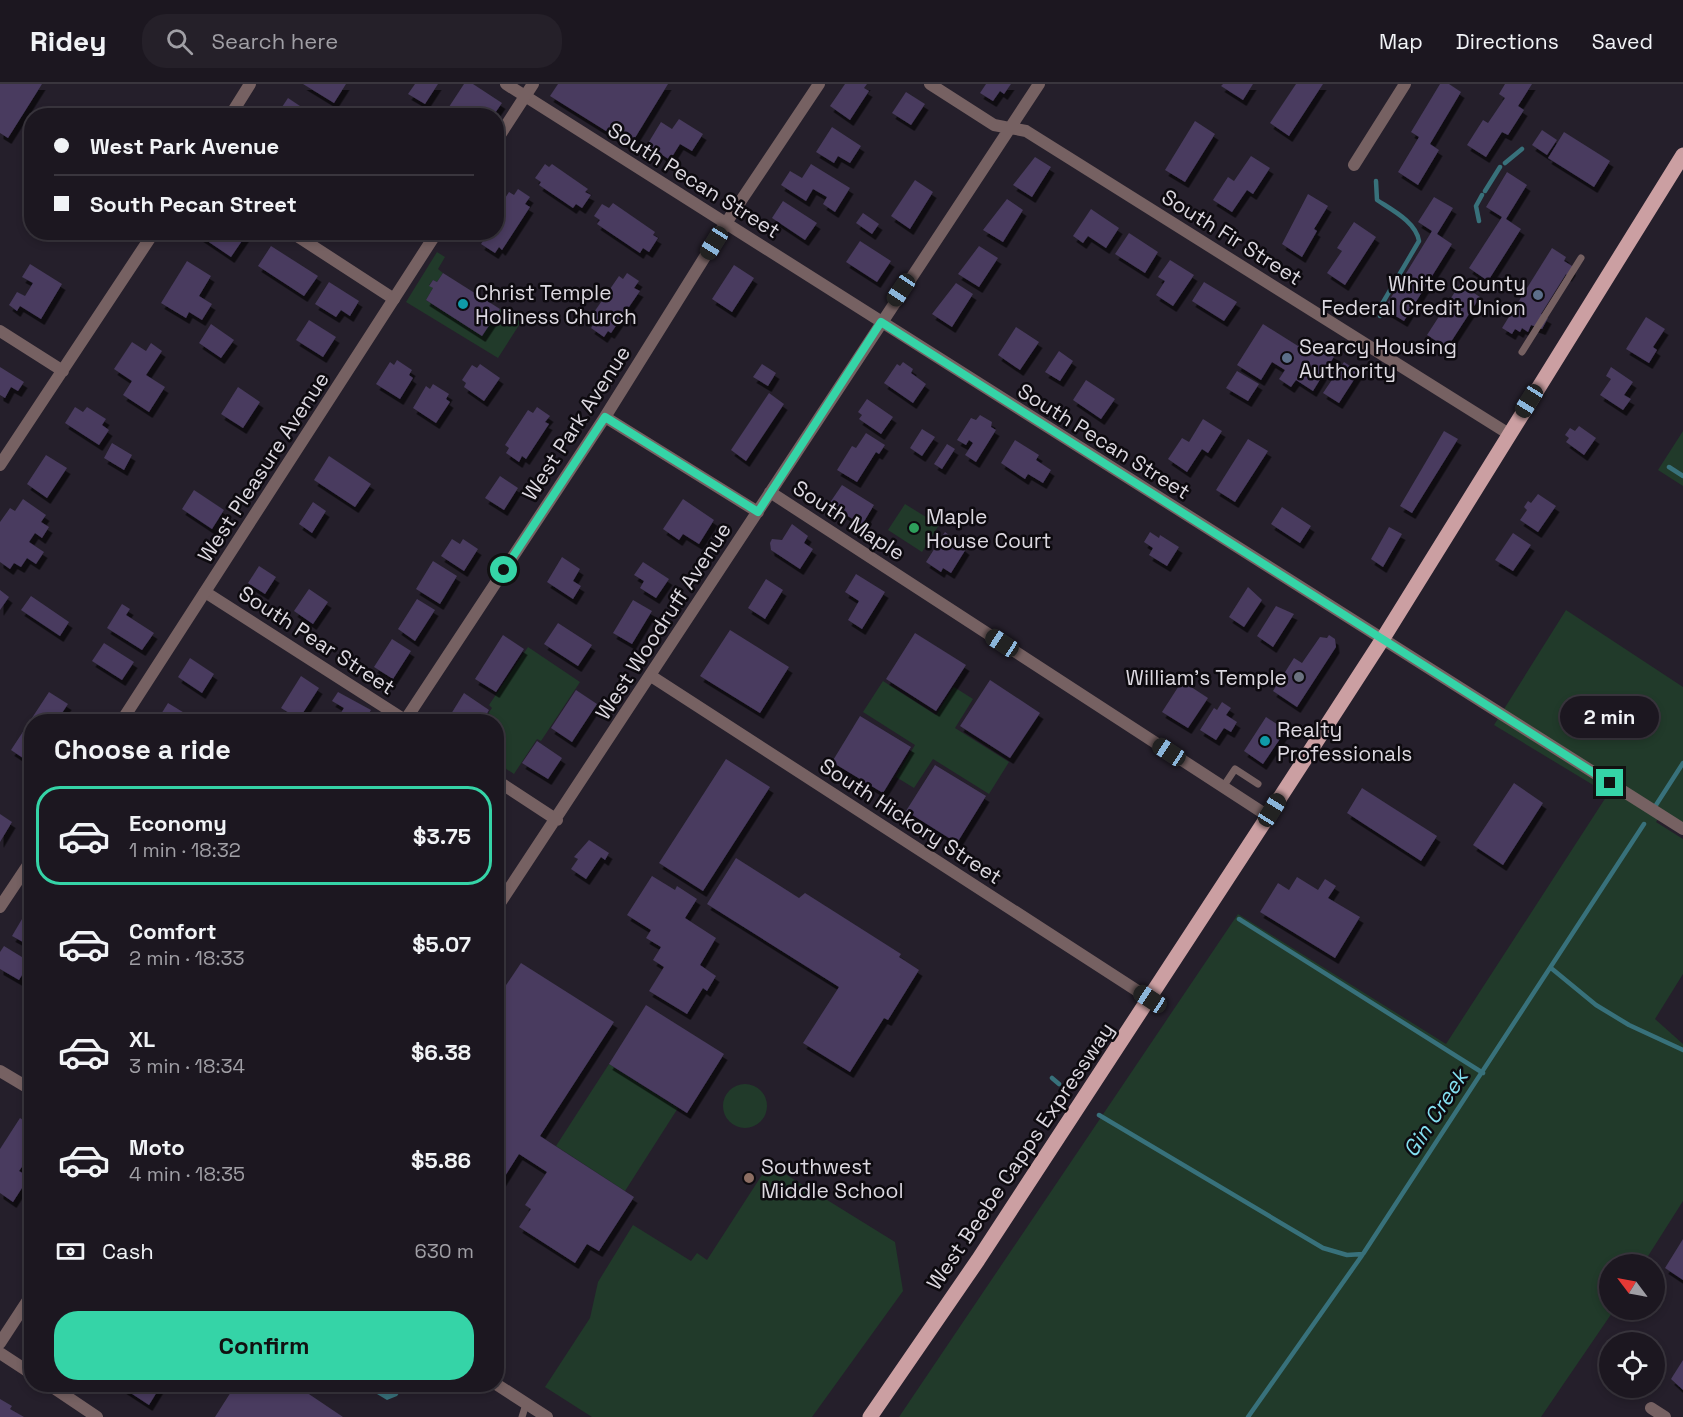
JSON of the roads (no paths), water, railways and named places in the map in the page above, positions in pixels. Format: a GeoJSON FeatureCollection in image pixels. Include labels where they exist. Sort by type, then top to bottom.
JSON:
{"type":"FeatureCollection","features":[{"type":"Feature","properties":{"kind":"main road","name":"West Beebe Capps Expressway"},"geometry":{"type":"LineString","coordinates":[[870,1417],[978,1260],[1150,999],[1382,640],[1683,155]]}},
{"type":"Feature","properties":{"kind":"street"},"geometry":{"type":"LineString","coordinates":[[235,108],[250,84]]}},
{"type":"Feature","properties":{"kind":"street","name":"South Pecan Street"},"geometry":{"type":"LineString","coordinates":[[506,84],[1683,829]]}},
{"type":"Feature","properties":{"kind":"street"},"geometry":{"type":"LineString","coordinates":[[504,129],[533,84]]}},
{"type":"Feature","properties":{"kind":"street","name":"West Park Avenue"},"geometry":{"type":"LineString","coordinates":[[411,714],[605,417],[726,223],[819,84]]}},
{"type":"Feature","properties":{"kind":"street","name":"South Fir Street"},"geometry":{"type":"LineString","coordinates":[[930,84],[994,125],[1026,131],[1509,434]]}},
{"type":"Feature","properties":{"kind":"street","name":"West Woodruff Avenue"},"geometry":{"type":"LineString","coordinates":[[504,897],[1039,84]]}},
{"type":"Feature","properties":{"kind":"street"},"geometry":{"type":"LineString","coordinates":[[1354,165],[1405,84]]}},
{"type":"Feature","properties":{"kind":"street"},"geometry":{"type":"LineString","coordinates":[[0,465],[149,240]]}},
{"type":"Feature","properties":{"kind":"street"},"geometry":{"type":"LineString","coordinates":[[303,240],[394,298]]}},
{"type":"Feature","properties":{"kind":"street","name":"West Pleasure Avenue"},"geometry":{"type":"LineString","coordinates":[[126,714],[432,240]]}},
{"type":"Feature","properties":{"kind":"street"},"geometry":{"type":"LineString","coordinates":[[0,331],[63,371]]}},
{"type":"Feature","properties":{"kind":"street"},"geometry":{"type":"LineString","coordinates":[[605,417],[758,512]]}},
{"type":"Feature","properties":{"kind":"street","name":"South Maple"},"geometry":{"type":"LineString","coordinates":[[770,492],[1268,816]]}},
{"type":"Feature","properties":{"kind":"street","name":"South Pear Street"},"geometry":{"type":"LineString","coordinates":[[205,592],[395,714]]}},
{"type":"Feature","properties":{"kind":"street","name":"South Hickory Street"},"geometry":{"type":"LineString","coordinates":[[651,676],[1150,999]]}},
{"type":"Feature","properties":{"kind":"street"},"geometry":{"type":"LineString","coordinates":[[504,785],[557,820]]}},
{"type":"Feature","properties":{"kind":"street"},"geometry":{"type":"LineString","coordinates":[[0,907],[24,871]]}},
{"type":"Feature","properties":{"kind":"street"},"geometry":{"type":"LineString","coordinates":[[0,1071],[24,1085]]}},
{"type":"Feature","properties":{"kind":"street"},"geometry":{"type":"LineString","coordinates":[[0,1343],[24,1306]]}},
{"type":"Feature","properties":{"kind":"street"},"geometry":{"type":"LineString","coordinates":[[0,1353],[24,1369]]}},
{"type":"Feature","properties":{"kind":"street"},"geometry":{"type":"LineString","coordinates":[[504,1389],[547,1417]]}},
{"type":"Feature","properties":{"kind":"street"},"geometry":{"type":"LineString","coordinates":[[60,1392],[97,1417]]}},
{"type":"Feature","properties":{"kind":"street"},"geometry":{"type":"LineString","coordinates":[[1651,1408],[1665,1417]]}},
{"type":"Feature","properties":{"kind":"lane"},"geometry":{"type":"LineString","coordinates":[[1522,352],[1581,258]]}},
{"type":"Feature","properties":{"kind":"lane"},"geometry":{"type":"LineString","coordinates":[[1223,787],[1235,769],[1258,784]]}},
{"type":"Feature","properties":{"kind":"lane"},"geometry":{"type":"LineString","coordinates":[[522,1417],[526,1404]]}},
{"type":"Feature","properties":{"kind":"water"},"geometry":{"type":"Polygon","coordinates":[[[374,1392],[400,1392],[397,1396],[387,1400],[374,1392]]]}},
{"type":"Feature","properties":{"kind":"waterway"},"geometry":{"type":"LineString","coordinates":[[1505,163],[1522,149]]}},
{"type":"Feature","properties":{"kind":"waterway"},"geometry":{"type":"LineString","coordinates":[[1485,191],[1500,167]]}},
{"type":"Feature","properties":{"kind":"waterway"},"geometry":{"type":"LineString","coordinates":[[1376,181],[1377,200],[1408,222],[1419,241],[1382,304],[1380,316]]}},
{"type":"Feature","properties":{"kind":"waterway"},"geometry":{"type":"LineString","coordinates":[[1479,221],[1476,206],[1482,195]]}},
{"type":"Feature","properties":{"kind":"waterway"},"geometry":{"type":"LineString","coordinates":[[1669,467],[1683,476]]}},
{"type":"Feature","properties":{"kind":"waterway","name":"Gin Creek"},"geometry":{"type":"LineString","coordinates":[[1656,805],[1683,763]]}},
{"type":"Feature","properties":{"kind":"waterway","name":"Gin Creek"},"geometry":{"type":"LineString","coordinates":[[1248,1417],[1363,1254],[1644,824]]}},
{"type":"Feature","properties":{"kind":"waterway"},"geometry":{"type":"LineString","coordinates":[[1239,919],[1483,1073]]}},
{"type":"Feature","properties":{"kind":"waterway"},"geometry":{"type":"LineString","coordinates":[[1551,968],[1596,1005],[1629,1025],[1683,1050]]}},
{"type":"Feature","properties":{"kind":"waterway"},"geometry":{"type":"LineString","coordinates":[[1052,1078],[1059,1084]]}},
{"type":"Feature","properties":{"kind":"waterway"},"geometry":{"type":"LineString","coordinates":[[1099,1115],[1323,1248],[1347,1255],[1363,1254]]}},
{"type":"Feature","properties":{"kind":"place","name":"White County Federal Credit Union"},"geometry":{"type":"Point","coordinates":[1538,295]}},
{"type":"Feature","properties":{"kind":"place","name":"Christ Temple Holiness Church"},"geometry":{"type":"Point","coordinates":[463,304]}},
{"type":"Feature","properties":{"kind":"place","name":"Searcy Housing Authority"},"geometry":{"type":"Point","coordinates":[1287,358]}},
{"type":"Feature","properties":{"kind":"place","name":"Maple House Court"},"geometry":{"type":"Point","coordinates":[914,528]}},
{"type":"Feature","properties":{"kind":"place","name":"William's Temple"},"geometry":{"type":"Point","coordinates":[1299,677]}},
{"type":"Feature","properties":{"kind":"place","name":"Realty Professionals"},"geometry":{"type":"Point","coordinates":[1265,741]}},
{"type":"Feature","properties":{"kind":"place","name":"Southwest Middle School"},"geometry":{"type":"Point","coordinates":[749,1178]}}]}
